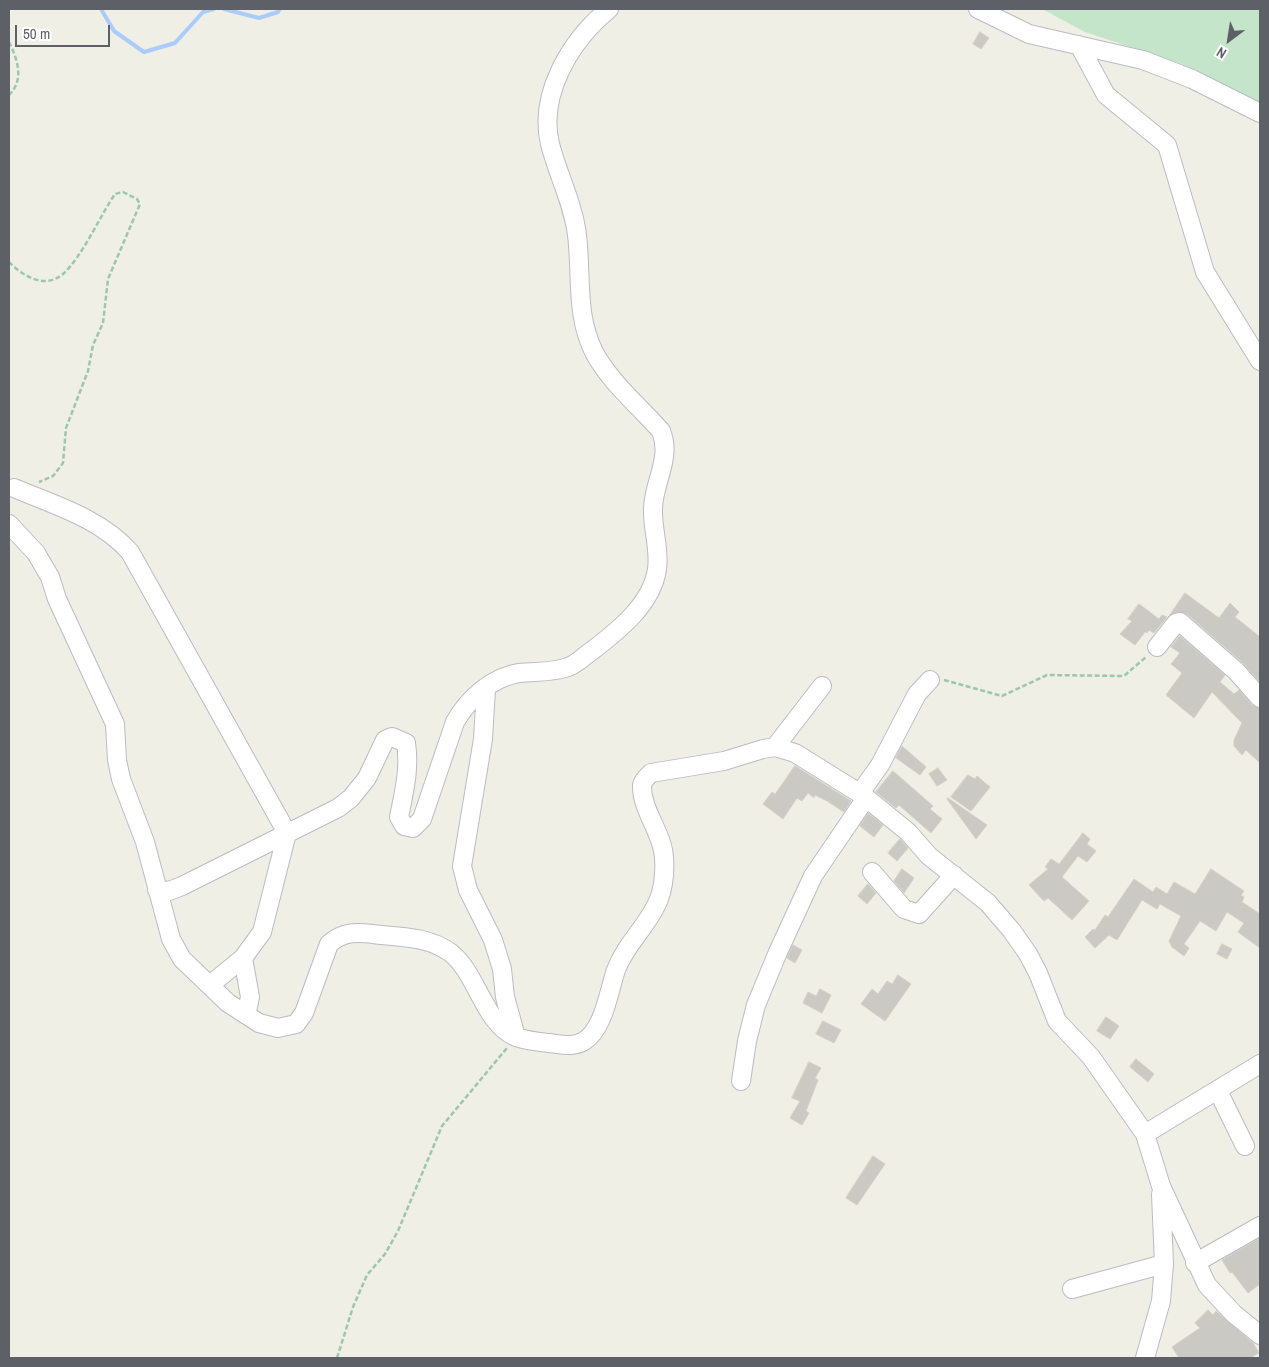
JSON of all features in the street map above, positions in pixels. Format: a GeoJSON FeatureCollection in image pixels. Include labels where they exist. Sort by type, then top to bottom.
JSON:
{"type":"FeatureCollection","features":[{"type":"Feature","properties":{"kind":"street"},"geometry":{"type":"LineString","coordinates":[[157,890],[170,890],[182,886],[326,815],[351,798],[367,778],[385,740],[392,737],[406,743],[408,760],[407,781],[399,817],[404,826],[413,828],[422,819],[455,722],[462,708],[503,678],[519,673],[562,668],[581,659],[621,628],[653,584],[657,568],[653,508],[664,461],[665,441],[661,431],[616,384],[596,354],[584,330],[579,297],[577,233],[572,209],[554,158],[548,132],[549,104],[565,62],[587,28],[609,9]]}},
{"type":"Feature","properties":{"kind":"street"},"geometry":{"type":"LineString","coordinates":[[978,9],[1030,34],[1143,60],[1192,79],[1260,113]]}},
{"type":"Feature","properties":{"kind":"street"},"geometry":{"type":"LineString","coordinates":[[1079,45],[1106,95],[1167,145],[1205,272],[1260,361]]}},
{"type":"Feature","properties":{"kind":"street"},"geometry":{"type":"LineString","coordinates":[[14,488],[85,518],[120,540],[130,552],[288,834],[276,870],[265,926],[244,958],[210,984]]}},
{"type":"Feature","properties":{"kind":"street"},"geometry":{"type":"LineString","coordinates":[[9,524],[36,553],[50,577],[57,599],[108,705],[115,724],[117,760],[121,779],[145,842],[171,939],[182,958],[228,1002],[246,1015],[259,1023],[278,1028],[296,1024],[307,1004],[329,944],[338,936],[350,932],[421,939],[450,953],[466,970],[493,1016],[506,1032],[516,1038],[555,1044],[579,1044],[593,1034],[604,1011],[621,956],[651,914],[663,887],[664,854],[644,797],[642,784],[645,779],[651,773],[724,761],[775,747],[795,753],[863,796],[908,832],[929,856],[988,903],[1012,931],[1038,973],[1057,1021],[1091,1057],[1145,1134],[1161,1186],[1206,1285],[1217,1299],[1260,1336]]}},
{"type":"Feature","properties":{"kind":"street"},"geometry":{"type":"LineString","coordinates":[[1157,647],[1176,623],[1180,622],[1237,672],[1260,698]]}},
{"type":"Feature","properties":{"kind":"street"},"geometry":{"type":"LineString","coordinates":[[740,1081],[756,1005],[813,876],[863,796],[917,694],[930,680]]}},
{"type":"Feature","properties":{"kind":"street"},"geometry":{"type":"LineString","coordinates":[[775,747],[822,686]]}},
{"type":"Feature","properties":{"kind":"street"},"geometry":{"type":"LineString","coordinates":[[486,689],[483,739],[462,866],[468,890],[495,947],[516,1038]]}},
{"type":"Feature","properties":{"kind":"street"},"geometry":{"type":"LineString","coordinates":[[872,872],[904,909],[919,914],[954,875]]}},
{"type":"Feature","properties":{"kind":"street"},"geometry":{"type":"LineString","coordinates":[[244,958],[250,997],[246,1015]]}},
{"type":"Feature","properties":{"kind":"street"},"geometry":{"type":"LineString","coordinates":[[1145,1134],[1260,1064]]}},
{"type":"Feature","properties":{"kind":"street"},"geometry":{"type":"LineString","coordinates":[[1218,1091],[1245,1146]]}},
{"type":"Feature","properties":{"kind":"street"},"geometry":{"type":"LineString","coordinates":[[1145,1358],[1161,1302],[1164,1264],[1161,1186]]}},
{"type":"Feature","properties":{"kind":"street"},"geometry":{"type":"LineString","coordinates":[[1195,1263],[1260,1226]]}},
{"type":"Feature","properties":{"kind":"street"},"geometry":{"type":"LineString","coordinates":[[1072,1289],[1164,1264]]}},
{"type":"Feature","properties":{"kind":"path"},"geometry":{"type":"LineString","coordinates":[[9,42],[17,58],[19,68],[16,85],[9,95]]}},
{"type":"Feature","properties":{"kind":"path"},"geometry":{"type":"LineString","coordinates":[[9,262],[21,274],[35,280],[49,280],[62,274],[81,249],[115,194],[123,192],[137,199],[140,204],[108,279],[102,323],[93,345],[88,371],[66,428],[63,463],[53,476],[24,487],[14,488]]}},
{"type":"Feature","properties":{"kind":"path"},"geometry":{"type":"LineString","coordinates":[[930,680],[936,676],[1002,696],[1047,675],[1124,676],[1157,647]]}},
{"type":"Feature","properties":{"kind":"path"},"geometry":{"type":"LineString","coordinates":[[337,1358],[367,1275],[385,1254],[398,1231],[442,1126],[516,1038]]}},
{"type":"Feature","properties":{"kind":"green space"},"geometry":{"type":"Polygon","coordinates":[[[1042,9],[1260,9],[1260,116],[1182,64],[1085,32],[1042,9]]]}},
{"type":"Feature","properties":{"kind":"building"},"geometry":{"type":"Polygon","coordinates":[[[980,32],[989,38],[981,49],[973,44],[980,32]]]}},
{"type":"Feature","properties":{"kind":"building"},"geometry":{"type":"Polygon","coordinates":[[[1185,593],[1219,618],[1230,603],[1239,612],[1235,617],[1260,637],[1260,682],[1244,664],[1187,614],[1178,612],[1170,615],[1185,593]]]}},
{"type":"Feature","properties":{"kind":"building"},"geometry":{"type":"Polygon","coordinates":[[[1139,604],[1159,619],[1162,615],[1167,617],[1154,633],[1149,630],[1147,633],[1145,632],[1135,645],[1120,634],[1132,621],[1128,619],[1139,604]]]}},
{"type":"Feature","properties":{"kind":"building"},"geometry":{"type":"Polygon","coordinates":[[[1180,636],[1225,675],[1220,682],[1234,694],[1239,690],[1252,705],[1260,708],[1260,763],[1246,750],[1242,755],[1234,746],[1234,740],[1242,723],[1212,692],[1194,718],[1166,695],[1182,673],[1171,664],[1180,653],[1171,647],[1180,636]]]}},
{"type":"Feature","properties":{"kind":"building"},"geometry":{"type":"Polygon","coordinates":[[[902,746],[926,767],[920,775],[896,758],[902,746]]]}},
{"type":"Feature","properties":{"kind":"building"},"geometry":{"type":"Polygon","coordinates":[[[795,766],[851,801],[844,812],[827,801],[815,795],[814,798],[808,793],[802,801],[797,798],[783,819],[763,804],[772,792],[775,794],[795,766]]]}},
{"type":"Feature","properties":{"kind":"building"},"geometry":{"type":"Polygon","coordinates":[[[938,768],[947,780],[937,786],[929,774],[938,768]]]}},
{"type":"Feature","properties":{"kind":"building"},"geometry":{"type":"Polygon","coordinates":[[[893,771],[933,806],[930,809],[942,819],[931,833],[899,805],[896,808],[876,792],[893,771]]]}},
{"type":"Feature","properties":{"kind":"building"},"geometry":{"type":"Polygon","coordinates":[[[968,775],[975,779],[977,776],[990,787],[971,811],[951,797],[968,775]]]}},
{"type":"Feature","properties":{"kind":"building"},"geometry":{"type":"Polygon","coordinates":[[[947,799],[987,825],[976,839],[947,799]]]}},
{"type":"Feature","properties":{"kind":"building"},"geometry":{"type":"Polygon","coordinates":[[[868,813],[883,825],[874,837],[860,826],[868,813]]]}},
{"type":"Feature","properties":{"kind":"building"},"geometry":{"type":"Polygon","coordinates":[[[1083,833],[1090,839],[1087,844],[1096,851],[1087,862],[1078,856],[1062,877],[1089,901],[1072,920],[1048,898],[1044,901],[1029,885],[1048,869],[1045,867],[1051,859],[1059,864],[1083,833]]]}},
{"type":"Feature","properties":{"kind":"building"},"geometry":{"type":"Polygon","coordinates":[[[900,839],[908,848],[897,861],[888,853],[900,839]]]}},
{"type":"Feature","properties":{"kind":"building"},"geometry":{"type":"Polygon","coordinates":[[[902,869],[914,878],[904,893],[894,881],[902,869]]]}},
{"type":"Feature","properties":{"kind":"building"},"geometry":{"type":"Polygon","coordinates":[[[1211,869],[1244,891],[1241,895],[1244,897],[1242,902],[1260,914],[1260,948],[1238,932],[1244,923],[1227,912],[1216,931],[1200,921],[1184,944],[1189,948],[1184,956],[1172,947],[1169,941],[1181,916],[1160,904],[1157,909],[1142,900],[1117,940],[1109,935],[1095,948],[1085,937],[1093,929],[1095,930],[1105,915],[1108,917],[1134,879],[1153,892],[1156,887],[1167,894],[1174,882],[1195,894],[1211,869]]]}},
{"type":"Feature","properties":{"kind":"building"},"geometry":{"type":"Polygon","coordinates":[[[868,884],[876,893],[867,904],[858,896],[868,884]]]}},
{"type":"Feature","properties":{"kind":"building"},"geometry":{"type":"Polygon","coordinates":[[[1222,944],[1232,949],[1227,959],[1217,954],[1222,944]]]}},
{"type":"Feature","properties":{"kind":"building"},"geometry":{"type":"Polygon","coordinates":[[[793,945],[802,950],[795,963],[787,958],[793,945]]]}},
{"type":"Feature","properties":{"kind":"building"},"geometry":{"type":"Polygon","coordinates":[[[898,975],[911,984],[885,1021],[861,1004],[872,989],[878,994],[887,981],[892,984],[898,975]]]}},
{"type":"Feature","properties":{"kind":"building"},"geometry":{"type":"Polygon","coordinates":[[[820,989],[831,995],[822,1013],[803,1003],[808,992],[816,996],[820,989]]]}},
{"type":"Feature","properties":{"kind":"building"},"geometry":{"type":"Polygon","coordinates":[[[1106,1017],[1119,1026],[1110,1039],[1097,1031],[1106,1017]]]}},
{"type":"Feature","properties":{"kind":"building"},"geometry":{"type":"Polygon","coordinates":[[[823,1021],[841,1030],[834,1043],[816,1034],[823,1021]]]}},
{"type":"Feature","properties":{"kind":"building"},"geometry":{"type":"Polygon","coordinates":[[[1136,1059],[1154,1074],[1148,1082],[1130,1067],[1136,1059]]]}},
{"type":"Feature","properties":{"kind":"building"},"geometry":{"type":"Polygon","coordinates":[[[809,1062],[821,1068],[815,1078],[818,1080],[806,1111],[809,1113],[802,1125],[790,1118],[800,1101],[792,1098],[809,1062]]]}},
{"type":"Feature","properties":{"kind":"building"},"geometry":{"type":"Polygon","coordinates":[[[873,1156],[885,1164],[857,1205],[846,1198],[873,1156]]]}},
{"type":"Feature","properties":{"kind":"building"},"geometry":{"type":"Polygon","coordinates":[[[1260,1238],[1260,1284],[1248,1293],[1232,1272],[1230,1273],[1222,1260],[1260,1238]]]}},
{"type":"Feature","properties":{"kind":"building"},"geometry":{"type":"Polygon","coordinates":[[[1208,1310],[1213,1315],[1216,1311],[1253,1343],[1259,1353],[1250,1358],[1179,1358],[1172,1347],[1200,1328],[1195,1323],[1208,1310]]]}},
{"type":"Feature","properties":{"kind":"waterway"},"geometry":{"type":"LineString","coordinates":[[101,9],[114,31],[144,52],[175,43],[203,12],[214,9]]}},
{"type":"Feature","properties":{"kind":"waterway"},"geometry":{"type":"LineString","coordinates":[[224,9],[259,18],[278,12],[280,9]]}}]}
